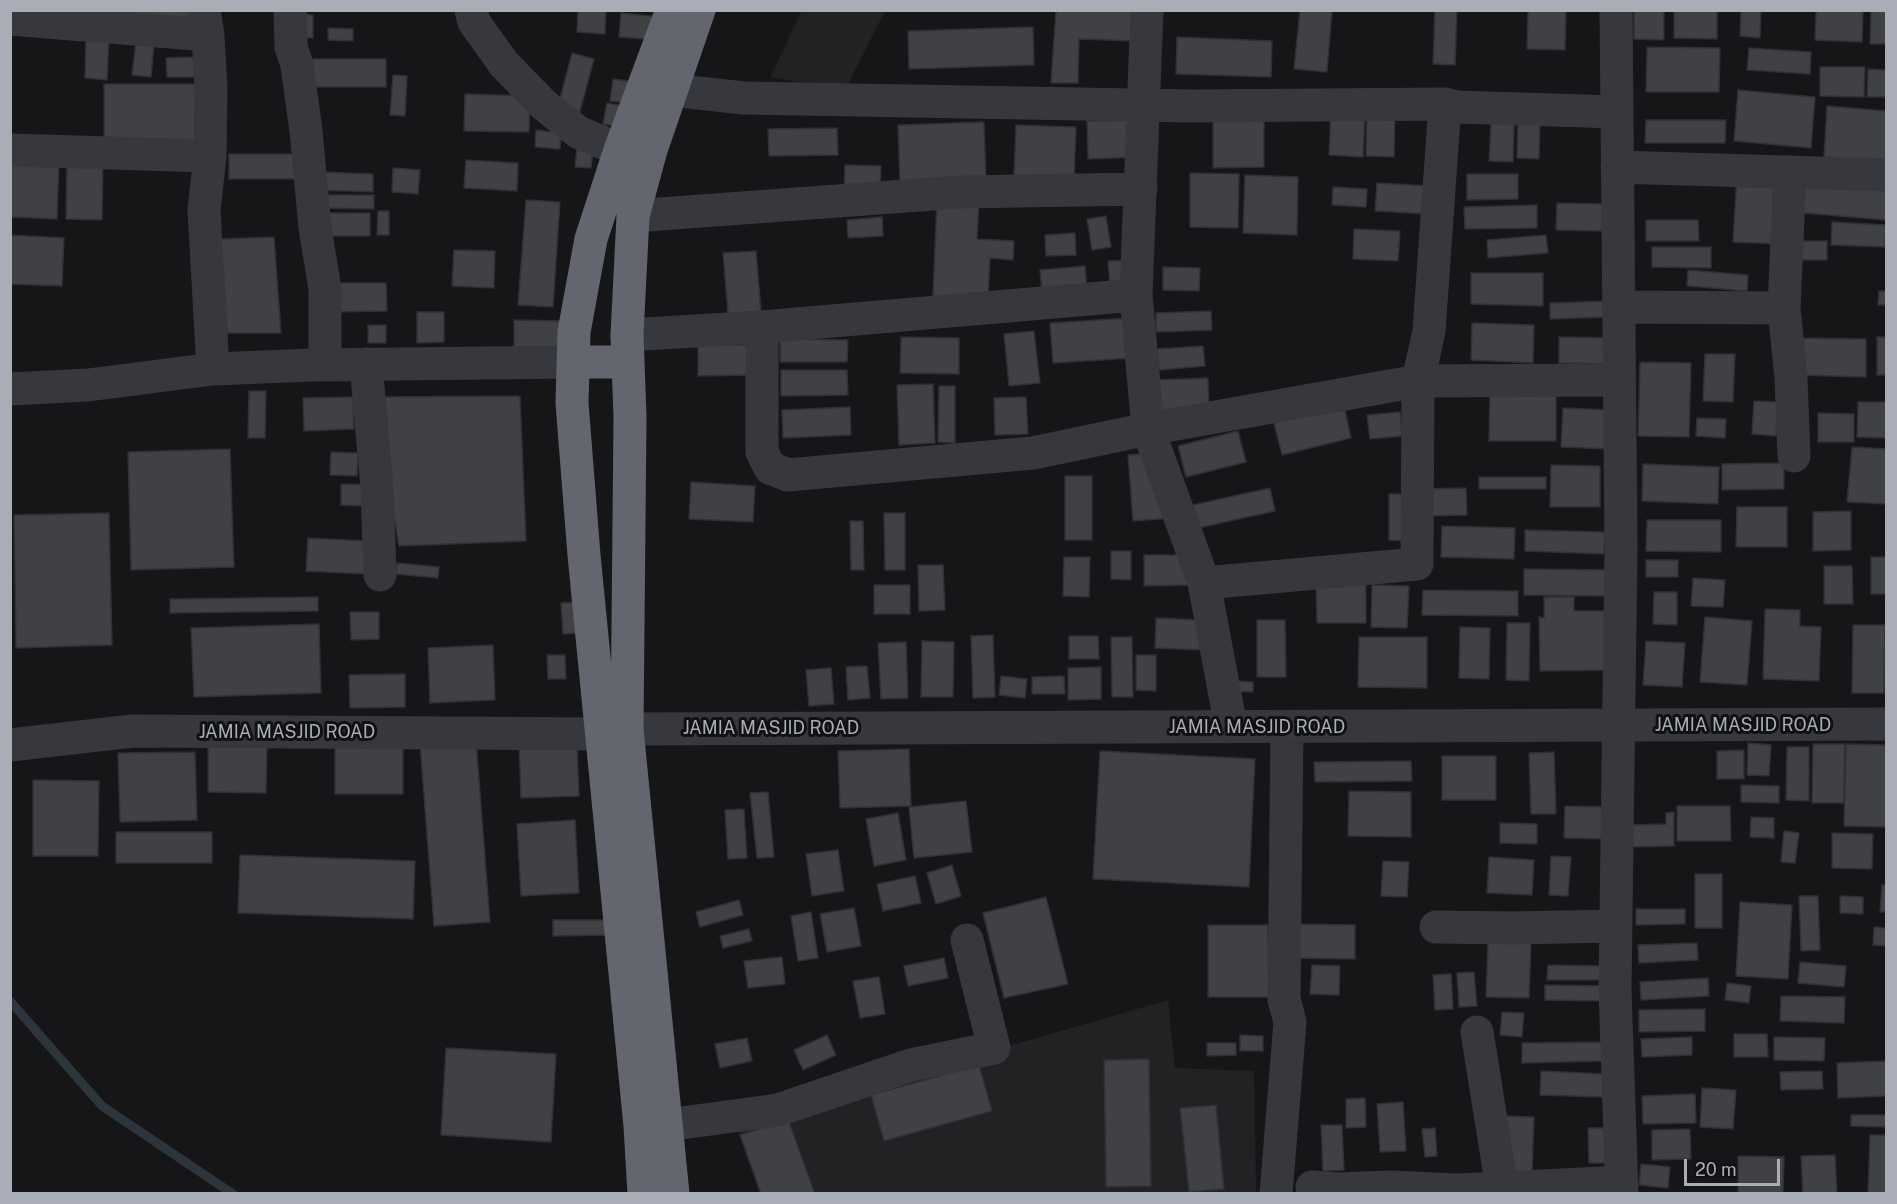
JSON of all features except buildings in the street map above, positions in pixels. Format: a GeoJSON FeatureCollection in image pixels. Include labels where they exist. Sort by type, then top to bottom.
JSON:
{"type":"FeatureCollection","features":[{"type":"Feature","properties":{"kind":"highway"},"geometry":{"type":"LineString","coordinates":[[672,10],[620,150],[591,239],[574,332],[572,403],[577,468],[667,1125],[673,1194]]}},
{"type":"Feature","properties":{"kind":"highway"},"geometry":{"type":"LineString","coordinates":[[644,1194],[614,731],[630,417],[627,348],[633,216],[651,150],[699,10]]}},
{"type":"Feature","properties":{"kind":"highway"},"geometry":{"type":"LineString","coordinates":[[574,362],[627,348]]}},
{"type":"Feature","properties":{"kind":"street"},"geometry":{"type":"LineString","coordinates":[[290,10],[291,47],[297,65],[315,228],[325,289],[325,365]]}},
{"type":"Feature","properties":{"kind":"street"},"geometry":{"type":"LineString","coordinates":[[471,10],[474,22],[504,64],[544,105],[578,132],[620,150]]}},
{"type":"Feature","properties":{"kind":"street"},"geometry":{"type":"LineString","coordinates":[[1147,10],[1136,295],[1148,429],[1204,583],[1230,727]]}},
{"type":"Feature","properties":{"kind":"street"},"geometry":{"type":"LineString","coordinates":[[1312,1187],[1502,1191],[1622,1188],[1615,990],[1621,546],[1616,10]]}},
{"type":"Feature","properties":{"kind":"street"},"geometry":{"type":"LineString","coordinates":[[10,19],[206,23],[211,89],[210,156],[204,210],[213,369]]}},
{"type":"Feature","properties":{"kind":"street"},"geometry":{"type":"LineString","coordinates":[[671,90],[744,98],[1145,105],[1445,104],[1457,107],[1617,112]]}},
{"type":"Feature","properties":{"kind":"street"},"geometry":{"type":"LineString","coordinates":[[1204,583],[1417,564],[1418,381],[1429,331],[1445,104]]}},
{"type":"Feature","properties":{"kind":"street"},"geometry":{"type":"LineString","coordinates":[[10,150],[210,156]]}},
{"type":"Feature","properties":{"kind":"street"},"geometry":{"type":"LineString","coordinates":[[1617,166],[1887,175]]}},
{"type":"Feature","properties":{"kind":"street"},"geometry":{"type":"LineString","coordinates":[[1790,172],[1784,308],[1791,378],[1794,456]]}},
{"type":"Feature","properties":{"kind":"street"},"geometry":{"type":"LineString","coordinates":[[633,216],[960,192],[1141,189]]}},
{"type":"Feature","properties":{"kind":"street"},"geometry":{"type":"LineString","coordinates":[[627,348],[762,327],[1136,295]]}},
{"type":"Feature","properties":{"kind":"street"},"geometry":{"type":"LineString","coordinates":[[1618,307],[1784,308]]}},
{"type":"Feature","properties":{"kind":"street"},"geometry":{"type":"LineString","coordinates":[[762,327],[762,452],[770,468],[788,475],[1033,453],[1148,429],[1418,381],[1619,380]]}},
{"type":"Feature","properties":{"kind":"street"},"geometry":{"type":"LineString","coordinates":[[10,389],[88,385],[213,369],[366,364],[574,362]]}},
{"type":"Feature","properties":{"kind":"street"},"geometry":{"type":"LineString","coordinates":[[366,364],[376,478],[380,575]]}},
{"type":"Feature","properties":{"kind":"street","name":"JAMIA MASJID ROAD"},"geometry":{"type":"LineString","coordinates":[[10,745],[133,731],[614,731],[1887,724]]}},
{"type":"Feature","properties":{"kind":"street"},"geometry":{"type":"LineString","coordinates":[[1276,1194],[1290,1022],[1284,999],[1287,727]]}},
{"type":"Feature","properties":{"kind":"street"},"geometry":{"type":"LineString","coordinates":[[1436,927],[1616,926]]}},
{"type":"Feature","properties":{"kind":"street"},"geometry":{"type":"LineString","coordinates":[[667,1125],[778,1110],[911,1065],[994,1048],[967,940]]}},
{"type":"Feature","properties":{"kind":"street"},"geometry":{"type":"LineString","coordinates":[[1476,1032],[1502,1191]]}},
{"type":"Feature","properties":{"kind":"shaded area"},"geometry":{"type":"Polygon","coordinates":[[[802,11],[885,11],[845,90],[770,77],[802,11]]]}},
{"type":"Feature","properties":{"kind":"shaded area"},"geometry":{"type":"Polygon","coordinates":[[[1168,1000],[1175,1068],[1254,1071],[1256,1193],[761,1193],[736,1125],[1168,1000]]]}},
{"type":"Feature","properties":{"kind":"waterway"},"geometry":{"type":"LineString","coordinates":[[10,1001],[102,1106],[233,1194]]}}]}
